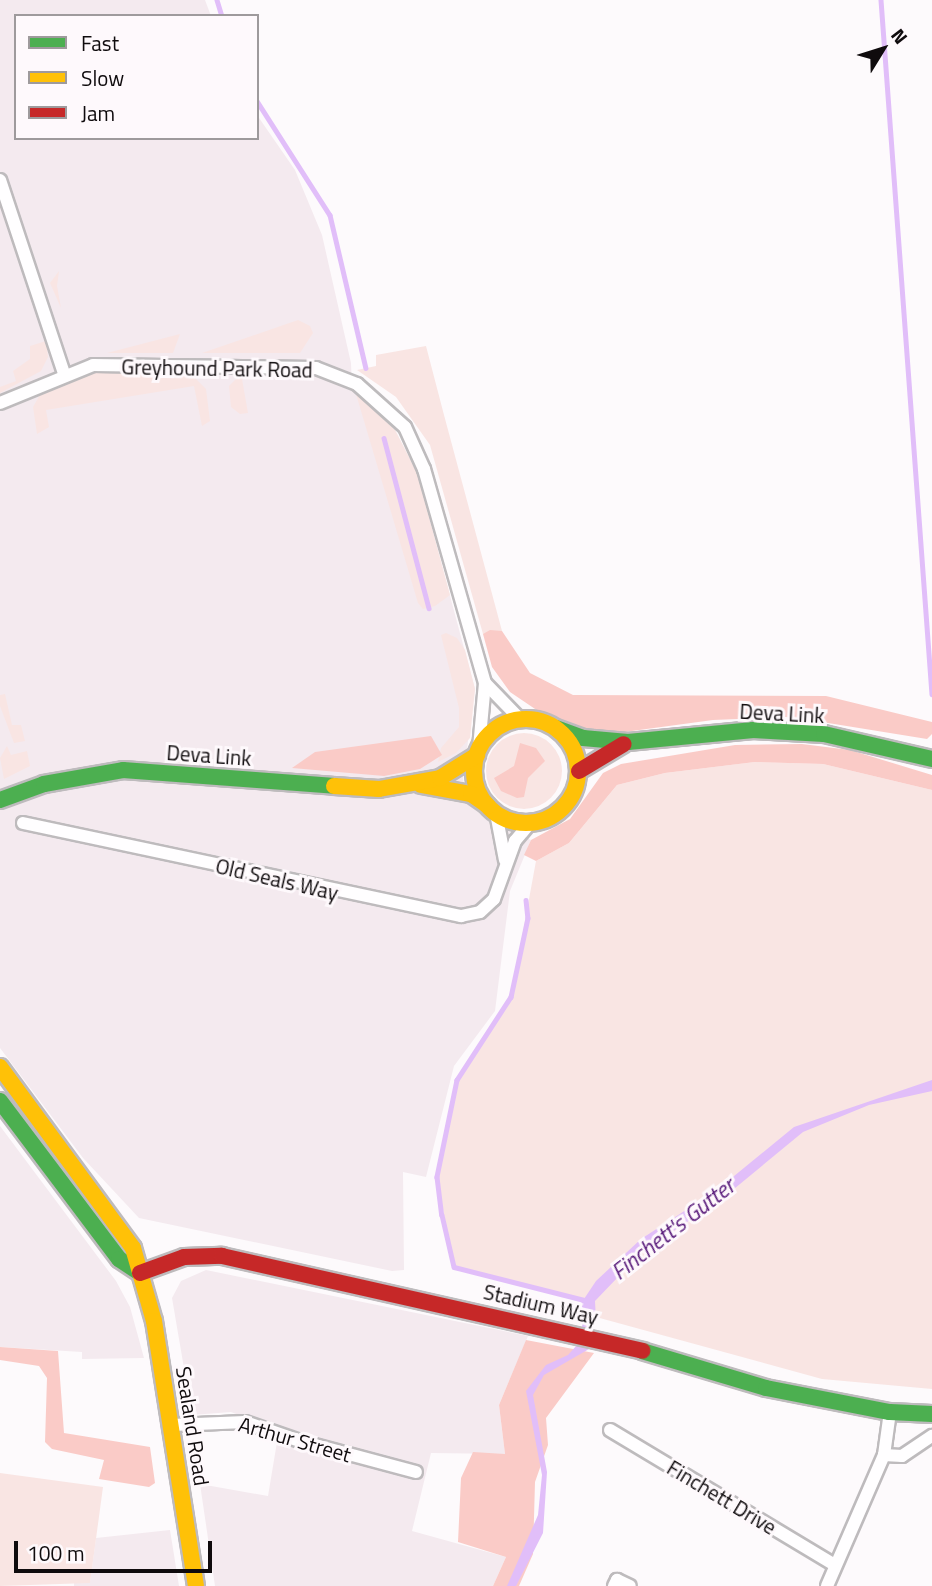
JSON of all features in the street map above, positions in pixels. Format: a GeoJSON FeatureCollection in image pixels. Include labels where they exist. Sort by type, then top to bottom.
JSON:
{"type":"FeatureCollection","features":[{"type":"Feature","properties":{"kind":"main road"},"geometry":{"type":"LineString","coordinates":[[520,719],[556,728],[573,747],[579,771],[565,806],[530,823],[493,810],[475,782],[478,751],[489,734],[520,719]]}},
{"type":"Feature","properties":{"kind":"main road","name":"Deva Link"},"geometry":{"type":"LineString","coordinates":[[556,728],[583,738],[628,742],[753,730],[824,734],[932,759]]}},
{"type":"Feature","properties":{"kind":"main road","name":"Deva Link"},"geometry":{"type":"LineString","coordinates":[[579,771],[628,742]]}},
{"type":"Feature","properties":{"kind":"main road","name":"Deva Link"},"geometry":{"type":"LineString","coordinates":[[419,785],[460,768],[478,751]]}},
{"type":"Feature","properties":{"kind":"main road","name":"Deva Link"},"geometry":{"type":"LineString","coordinates":[[0,800],[85,774],[123,770],[379,789],[419,785],[471,794],[493,810]]}},
{"type":"Feature","properties":{"kind":"main road","name":"Sealand Road"},"geometry":{"type":"LineString","coordinates":[[0,1067],[133,1248],[154,1321],[196,1586]]}},
{"type":"Feature","properties":{"kind":"main road"},"geometry":{"type":"LineString","coordinates":[[0,1101],[118,1259],[141,1273]]}},
{"type":"Feature","properties":{"kind":"main road","name":"Stadium Way"},"geometry":{"type":"LineString","coordinates":[[141,1273],[184,1257],[222,1256],[606,1341],[766,1388],[890,1412],[932,1414]]}},
{"type":"Feature","properties":{"kind":"street"},"geometry":{"type":"LineString","coordinates":[[0,180],[64,373]]}},
{"type":"Feature","properties":{"kind":"street","name":"Greyhound Park Road"},"geometry":{"type":"LineString","coordinates":[[0,403],[64,373],[93,365],[316,368],[357,384],[405,427],[424,469],[485,684],[478,751]]}},
{"type":"Feature","properties":{"kind":"street","name":"Greyhound Park Road"},"geometry":{"type":"LineString","coordinates":[[485,684],[520,719]]}},
{"type":"Feature","properties":{"kind":"street"},"geometry":{"type":"LineString","coordinates":[[493,810],[505,867]]}},
{"type":"Feature","properties":{"kind":"street","name":"Old Seals Way"},"geometry":{"type":"LineString","coordinates":[[23,824],[451,915],[471,915],[488,907],[515,841],[530,823]]}},
{"type":"Feature","properties":{"kind":"street"},"geometry":{"type":"LineString","coordinates":[[827,1586],[884,1455],[890,1412]]}},
{"type":"Feature","properties":{"kind":"street","name":"Arthur Street"},"geometry":{"type":"LineString","coordinates":[[172,1425],[245,1422],[300,1441],[416,1472]]}},
{"type":"Feature","properties":{"kind":"street","name":"Finchett Drive"},"geometry":{"type":"LineString","coordinates":[[610,1430],[835,1565]]}},
{"type":"Feature","properties":{"kind":"street"},"geometry":{"type":"LineString","coordinates":[[884,1455],[902,1456],[932,1436]]}},
{"type":"Feature","properties":{"kind":"street"},"geometry":{"type":"LineString","coordinates":[[614,1586],[617,1580],[630,1586]]}},
{"type":"Feature","properties":{"kind":"shaded area"},"geometry":{"type":"Polygon","coordinates":[[[0,0],[205,0],[210,14],[14,14],[14,140],[259,140],[259,118],[295,170],[322,235],[351,363],[352,390],[395,430],[417,473],[475,689],[463,779],[467,801],[491,824],[531,840],[510,891],[495,1011],[454,1066],[426,1177],[403,1172],[404,1270],[392,1271],[139,1218],[83,1158],[0,1048],[0,0]]]}},
{"type":"Feature","properties":{"kind":"shaded area"},"geometry":{"type":"Polygon","coordinates":[[[59,271],[57,286],[61,308],[50,283],[59,271]]]}},
{"type":"Feature","properties":{"kind":"shaded area"},"geometry":{"type":"Polygon","coordinates":[[[298,320],[310,326],[313,333],[300,353],[202,353],[298,320]]]}},
{"type":"Feature","properties":{"kind":"shaded area"},"geometry":{"type":"Polygon","coordinates":[[[180,334],[173,353],[107,353],[180,334]]]}},
{"type":"Feature","properties":{"kind":"shaded area"},"geometry":{"type":"Polygon","coordinates":[[[46,341],[48,357],[41,371],[0,393],[0,387],[16,381],[13,371],[30,359],[30,346],[46,341]]]}},
{"type":"Feature","properties":{"kind":"shaded area"},"geometry":{"type":"Polygon","coordinates":[[[426,346],[502,631],[483,634],[430,445],[396,397],[357,370],[376,366],[376,355],[426,346]]]}},
{"type":"Feature","properties":{"kind":"shaded area"},"geometry":{"type":"Polygon","coordinates":[[[116,370],[192,375],[206,389],[210,421],[202,426],[194,386],[46,410],[49,427],[37,434],[33,407],[41,393],[82,374],[116,370]]]}},
{"type":"Feature","properties":{"kind":"shaded area"},"geometry":{"type":"Polygon","coordinates":[[[280,373],[242,379],[248,413],[240,414],[231,407],[229,386],[235,380],[248,374],[280,373]]]}},
{"type":"Feature","properties":{"kind":"shaded area"},"geometry":{"type":"Polygon","coordinates":[[[356,394],[395,430],[417,473],[450,595],[435,606],[423,609],[418,603],[356,394]]]}},
{"type":"Feature","properties":{"kind":"shaded area"},"geometry":{"type":"Polygon","coordinates":[[[490,630],[502,631],[530,673],[573,695],[826,696],[932,722],[932,734],[927,739],[791,717],[713,720],[617,733],[586,731],[541,713],[510,692],[492,667],[483,634],[490,630]]]}},
{"type":"Feature","properties":{"kind":"shaded area"},"geometry":{"type":"Polygon","coordinates":[[[446,633],[457,638],[465,650],[475,689],[470,738],[456,753],[438,762],[441,748],[459,727],[459,708],[441,635],[446,633]]]}},
{"type":"Feature","properties":{"kind":"shaded area"},"geometry":{"type":"Polygon","coordinates":[[[5,694],[12,725],[21,725],[25,741],[14,743],[0,706],[0,695],[5,694]]]}},
{"type":"Feature","properties":{"kind":"shaded area"},"geometry":{"type":"Polygon","coordinates":[[[524,733],[539,736],[551,744],[559,756],[562,771],[559,786],[551,798],[539,806],[524,809],[509,806],[497,798],[489,786],[486,771],[489,756],[497,744],[509,736],[524,733]]]}},
{"type":"Feature","properties":{"kind":"shaded area"},"geometry":{"type":"Polygon","coordinates":[[[431,736],[442,755],[420,769],[384,776],[292,768],[315,752],[431,736]]]}},
{"type":"Feature","properties":{"kind":"shaded area"},"geometry":{"type":"Polygon","coordinates":[[[520,743],[536,748],[545,761],[528,778],[524,797],[517,798],[501,791],[494,778],[514,766],[520,743]]]}},
{"type":"Feature","properties":{"kind":"shaded area"},"geometry":{"type":"Polygon","coordinates":[[[802,744],[850,750],[932,775],[932,790],[823,764],[755,762],[665,773],[617,785],[569,843],[536,861],[524,855],[531,840],[570,819],[603,773],[621,764],[735,745],[802,744]]]}},
{"type":"Feature","properties":{"kind":"shaded area"},"geometry":{"type":"Polygon","coordinates":[[[7,746],[11,755],[27,751],[30,766],[4,779],[0,758],[7,746]]]}},
{"type":"Feature","properties":{"kind":"shaded area"},"geometry":{"type":"Polygon","coordinates":[[[755,762],[823,764],[932,790],[932,1389],[822,1379],[596,1317],[590,1302],[454,1267],[437,1178],[457,1080],[511,997],[536,861],[569,843],[617,785],[665,773],[755,762]]]}},
{"type":"Feature","properties":{"kind":"shaded area"},"geometry":{"type":"Polygon","coordinates":[[[0,1126],[116,1281],[130,1307],[144,1358],[82,1359],[82,1352],[0,1347],[0,1126]]]}},
{"type":"Feature","properties":{"kind":"shaded area"},"geometry":{"type":"Polygon","coordinates":[[[206,1270],[528,1336],[499,1405],[505,1454],[431,1453],[412,1531],[506,1557],[493,1586],[215,1586],[200,1484],[268,1496],[279,1430],[231,1412],[192,1415],[172,1298],[181,1281],[206,1270]]]}},
{"type":"Feature","properties":{"kind":"shaded area"},"geometry":{"type":"Polygon","coordinates":[[[526,1340],[594,1353],[546,1418],[548,1445],[535,1482],[533,1554],[519,1586],[493,1586],[506,1557],[458,1542],[461,1478],[473,1452],[505,1454],[499,1405],[526,1340]]]}},
{"type":"Feature","properties":{"kind":"shaded area"},"geometry":{"type":"Polygon","coordinates":[[[0,1347],[58,1351],[64,1433],[150,1447],[155,1483],[149,1487],[99,1479],[104,1460],[52,1449],[45,1442],[47,1378],[39,1366],[0,1360],[0,1347]]]}},
{"type":"Feature","properties":{"kind":"shaded area"},"geometry":{"type":"Polygon","coordinates":[[[0,1473],[103,1487],[90,1583],[0,1586],[0,1473]]]}},
{"type":"Feature","properties":{"kind":"shaded area"},"geometry":{"type":"Polygon","coordinates":[[[170,1530],[179,1586],[74,1586],[74,1582],[90,1582],[96,1538],[170,1530]]]}},
{"type":"Feature","properties":{"kind":"water"},"geometry":{"type":"Polygon","coordinates":[[[932,1080],[932,1091],[869,1105],[803,1132],[723,1198],[642,1252],[595,1301],[596,1321],[580,1305],[596,1281],[641,1239],[717,1190],[794,1127],[932,1080]]]}},
{"type":"Feature","properties":{"kind":"water"},"geometry":{"type":"Polygon","coordinates":[[[577,1345],[589,1349],[544,1375],[533,1395],[547,1472],[543,1533],[516,1586],[507,1586],[538,1515],[542,1475],[526,1391],[546,1365],[568,1355],[577,1345]]]}},
{"type":"Feature","properties":{"kind":"waterway"},"geometry":{"type":"LineString","coordinates":[[217,0],[221,14]]}},
{"type":"Feature","properties":{"kind":"waterway"},"geometry":{"type":"LineString","coordinates":[[881,0],[932,694]]}},
{"type":"Feature","properties":{"kind":"waterway"},"geometry":{"type":"LineString","coordinates":[[259,104],[330,215],[366,368]]}},
{"type":"Feature","properties":{"kind":"waterway"},"geometry":{"type":"LineString","coordinates":[[384,438],[429,608]]}},
{"type":"Feature","properties":{"kind":"waterway"},"geometry":{"type":"LineString","coordinates":[[526,900],[528,918],[511,997],[457,1080],[437,1177],[442,1215],[454,1267],[588,1301]]}},
{"type":"Feature","properties":{"kind":"waterway","name":"Finchett's Gutter"},"geometry":{"type":"LineString","coordinates":[[583,1331],[588,1309]]}},
{"type":"Feature","properties":{"kind":"traffic: fast"},"geometry":{"type":"LineString","coordinates":[[556,728],[583,738],[628,742],[753,730],[824,734],[932,759]]}},
{"type":"Feature","properties":{"kind":"traffic: fast"},"geometry":{"type":"LineString","coordinates":[[0,800],[44,784],[123,770],[334,786]]}},
{"type":"Feature","properties":{"kind":"traffic: fast"},"geometry":{"type":"LineString","coordinates":[[0,1101],[119,1259],[140,1273]]}},
{"type":"Feature","properties":{"kind":"traffic: fast"},"geometry":{"type":"LineString","coordinates":[[642,1351],[766,1388],[890,1412],[932,1414]]}},
{"type":"Feature","properties":{"kind":"traffic: slow"},"geometry":{"type":"LineString","coordinates":[[526,719],[546,723],[563,734],[574,751],[578,771],[574,791],[563,808],[546,819],[526,823],[506,819],[489,808],[478,791],[474,771],[478,751],[489,734],[506,723],[526,719]]}},
{"type":"Feature","properties":{"kind":"traffic: slow"},"geometry":{"type":"LineString","coordinates":[[334,786],[379,789],[440,778],[477,755]]}},
{"type":"Feature","properties":{"kind":"traffic: slow"},"geometry":{"type":"LineString","coordinates":[[421,785],[471,794],[488,806]]}},
{"type":"Feature","properties":{"kind":"traffic: slow"},"geometry":{"type":"LineString","coordinates":[[0,1067],[133,1248],[154,1321],[196,1586]]}},
{"type":"Feature","properties":{"kind":"traffic: jam"},"geometry":{"type":"LineString","coordinates":[[579,771],[624,744]]}},
{"type":"Feature","properties":{"kind":"traffic: jam"},"geometry":{"type":"LineString","coordinates":[[140,1273],[184,1257],[222,1256],[642,1351]]}}]}
